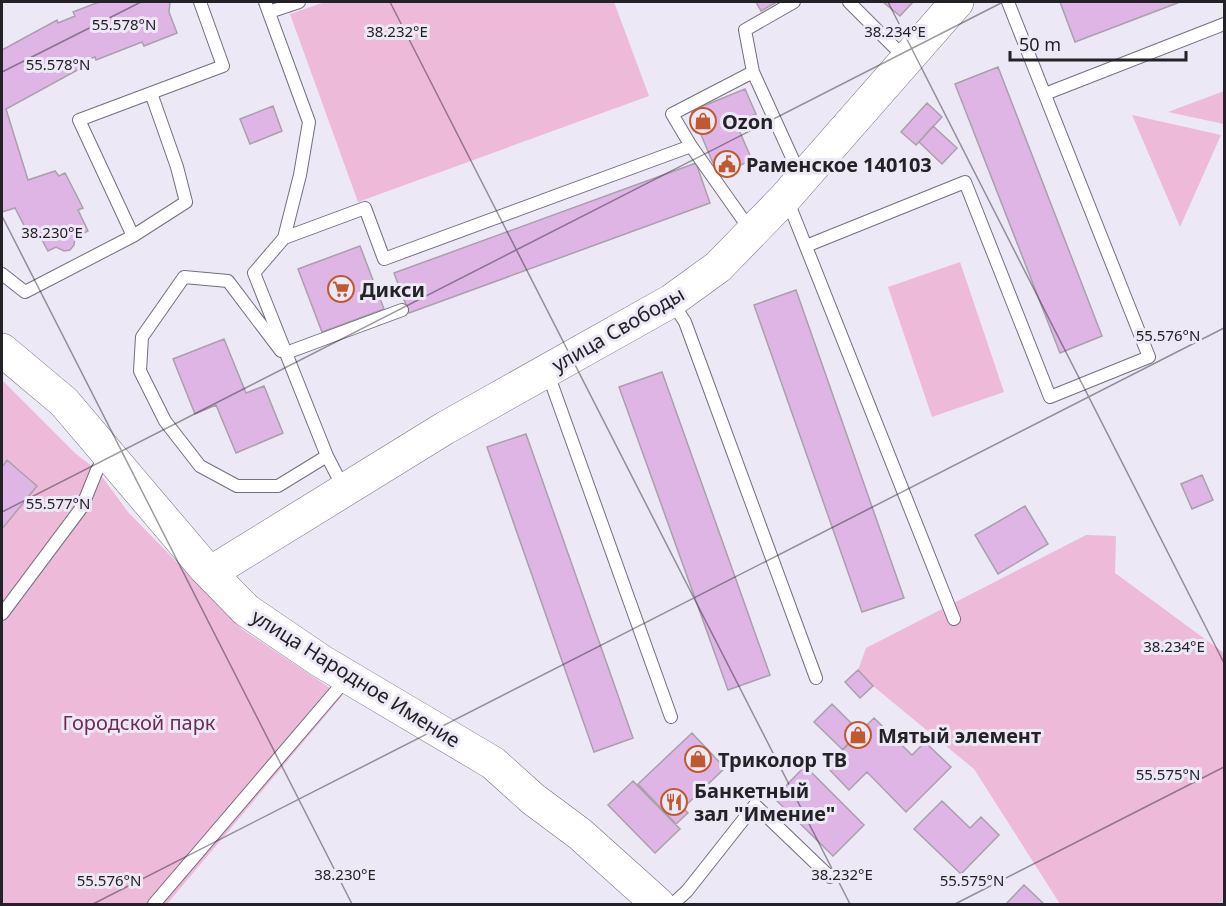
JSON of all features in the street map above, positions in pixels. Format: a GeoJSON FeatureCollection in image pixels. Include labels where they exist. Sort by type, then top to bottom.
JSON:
{"type":"FeatureCollection","features":[{"type":"Feature","properties":{"kind":"street","name":"улица Свободы"},"geometry":{"type":"LineString","coordinates":[[210,573],[445,428],[671,301],[718,267],[794,188],[957,2]]}},
{"type":"Feature","properties":{"kind":"street","name":"улица Народное Имение"},"geometry":{"type":"LineString","coordinates":[[2,350],[64,402],[210,573],[246,610],[321,661],[493,763],[533,799],[580,834],[658,904]]}},
{"type":"Feature","properties":{"kind":"lane"},"geometry":{"type":"LineString","coordinates":[[133,236],[79,120],[223,66],[200,2]]}},
{"type":"Feature","properties":{"kind":"lane"},"geometry":{"type":"LineString","coordinates":[[299,2],[267,7],[309,122],[300,175],[284,238],[254,273],[327,456],[344,489]]}},
{"type":"Feature","properties":{"kind":"lane"},"geometry":{"type":"LineString","coordinates":[[794,2],[745,30],[753,72],[794,188],[806,246],[954,619]]}},
{"type":"Feature","properties":{"kind":"lane"},"geometry":{"type":"LineString","coordinates":[[849,2],[907,60]]}},
{"type":"Feature","properties":{"kind":"lane"},"geometry":{"type":"LineString","coordinates":[[806,246],[965,183],[1050,397],[1149,357],[1008,2]]}},
{"type":"Feature","properties":{"kind":"lane"},"geometry":{"type":"LineString","coordinates":[[1045,94],[1224,24]]}},
{"type":"Feature","properties":{"kind":"lane"},"geometry":{"type":"LineString","coordinates":[[752,232],[691,146],[672,114],[753,72]]}},
{"type":"Feature","properties":{"kind":"lane"},"geometry":{"type":"LineString","coordinates":[[2,274],[25,292],[133,236],[186,202],[177,167],[151,93]]}},
{"type":"Feature","properties":{"kind":"lane"},"geometry":{"type":"LineString","coordinates":[[284,238],[365,208],[384,259],[691,146]]}},
{"type":"Feature","properties":{"kind":"lane"},"geometry":{"type":"LineString","coordinates":[[289,358],[228,281],[184,277],[142,337],[140,371],[165,421],[200,466],[237,486],[278,486],[327,456]]}},
{"type":"Feature","properties":{"kind":"lane"},"geometry":{"type":"LineString","coordinates":[[671,301],[685,322],[816,678]]}},
{"type":"Feature","properties":{"kind":"lane"},"geometry":{"type":"LineString","coordinates":[[289,358],[402,310]]}},
{"type":"Feature","properties":{"kind":"lane"},"geometry":{"type":"LineString","coordinates":[[547,371],[670,717]]}},
{"type":"Feature","properties":{"kind":"lane"},"geometry":{"type":"LineString","coordinates":[[2,614],[82,507],[97,470],[108,453]]}},
{"type":"Feature","properties":{"kind":"lane"},"geometry":{"type":"LineString","coordinates":[[154,904],[349,677]]}},
{"type":"Feature","properties":{"kind":"lane"},"geometry":{"type":"LineString","coordinates":[[673,904],[687,891],[755,805],[830,877]]}},
{"type":"Feature","properties":{"kind":"green space"},"geometry":{"type":"Polygon","coordinates":[[[325,2],[614,2],[649,96],[358,202],[290,14],[325,2]]]}},
{"type":"Feature","properties":{"kind":"green space"},"geometry":{"type":"Polygon","coordinates":[[[1224,91],[1224,124],[1168,112],[1224,91]]]}},
{"type":"Feature","properties":{"kind":"green space"},"geometry":{"type":"Polygon","coordinates":[[[1132,115],[1221,135],[1180,227],[1132,115]]]}},
{"type":"Feature","properties":{"kind":"green space"},"geometry":{"type":"Polygon","coordinates":[[[960,262],[1004,392],[932,417],[888,287],[960,262]]]}},
{"type":"Feature","properties":{"kind":"green space","name":"Городской парк"},"geometry":{"type":"Polygon","coordinates":[[[2,380],[76,454],[97,470],[128,512],[243,630],[342,696],[167,904],[2,904],[2,380]]]}},
{"type":"Feature","properties":{"kind":"green space"},"geometry":{"type":"Polygon","coordinates":[[[1086,535],[1116,536],[1115,573],[1224,653],[1224,904],[1060,904],[974,769],[873,686],[858,670],[866,648],[1086,535]]]}},
{"type":"Feature","properties":{"kind":"building"},"geometry":{"type":"Polygon","coordinates":[[[99,2],[170,2],[169,12],[177,33],[144,46],[142,42],[96,60],[95,57],[80,62],[83,67],[6,109],[28,180],[55,171],[59,176],[65,173],[83,208],[78,210],[88,231],[75,238],[70,250],[64,251],[56,247],[48,251],[37,231],[29,235],[15,208],[2,212],[2,50],[57,20],[58,23],[75,16],[73,12],[99,2]]]}},
{"type":"Feature","properties":{"kind":"building"},"geometry":{"type":"Polygon","coordinates":[[[756,2],[777,2],[761,11],[756,2]]]}},
{"type":"Feature","properties":{"kind":"building"},"geometry":{"type":"Polygon","coordinates":[[[883,2],[913,2],[900,16],[883,2]]]}},
{"type":"Feature","properties":{"kind":"building"},"geometry":{"type":"Polygon","coordinates":[[[1060,2],[1180,2],[1075,42],[1060,2]]]}},
{"type":"Feature","properties":{"kind":"building"},"geometry":{"type":"Polygon","coordinates":[[[998,67],[1102,336],[1060,353],[955,84],[998,67]]]}},
{"type":"Feature","properties":{"kind":"building"},"geometry":{"type":"Polygon","coordinates":[[[745,89],[756,114],[736,123],[752,160],[718,175],[691,111],[745,89]]]}},
{"type":"Feature","properties":{"kind":"building"},"geometry":{"type":"Polygon","coordinates":[[[927,103],[942,117],[916,145],[901,132],[927,103]]]}},
{"type":"Feature","properties":{"kind":"building"},"geometry":{"type":"Polygon","coordinates":[[[273,106],[282,131],[250,144],[240,119],[273,106]]]}},
{"type":"Feature","properties":{"kind":"building"},"geometry":{"type":"Polygon","coordinates":[[[933,126],[957,148],[942,164],[919,142],[933,126]]]}},
{"type":"Feature","properties":{"kind":"building"},"geometry":{"type":"Polygon","coordinates":[[[696,163],[710,203],[409,313],[394,273],[696,163]]]}},
{"type":"Feature","properties":{"kind":"building","name":"Дикси"},"geometry":{"type":"Polygon","coordinates":[[[360,246],[384,309],[322,332],[298,269],[360,246]]]}},
{"type":"Feature","properties":{"kind":"building"},"geometry":{"type":"Polygon","coordinates":[[[796,290],[904,598],[862,612],[754,305],[796,290]]]}},
{"type":"Feature","properties":{"kind":"building"},"geometry":{"type":"Polygon","coordinates":[[[224,339],[246,393],[264,386],[283,433],[236,453],[216,405],[195,414],[173,359],[224,339]]]}},
{"type":"Feature","properties":{"kind":"building"},"geometry":{"type":"Polygon","coordinates":[[[662,372],[770,675],[728,690],[619,387],[662,372]]]}},
{"type":"Feature","properties":{"kind":"building"},"geometry":{"type":"Polygon","coordinates":[[[526,434],[633,738],[594,752],[487,447],[526,434]]]}},
{"type":"Feature","properties":{"kind":"building"},"geometry":{"type":"Polygon","coordinates":[[[7,460],[37,486],[2,529],[2,467],[7,460]]]}},
{"type":"Feature","properties":{"kind":"building"},"geometry":{"type":"Polygon","coordinates":[[[1202,475],[1213,500],[1192,509],[1181,484],[1202,475]]]}},
{"type":"Feature","properties":{"kind":"building"},"geometry":{"type":"Polygon","coordinates":[[[1025,506],[1048,544],[998,574],[975,535],[1025,506]]]}},
{"type":"Feature","properties":{"kind":"building"},"geometry":{"type":"Polygon","coordinates":[[[858,670],[873,686],[860,698],[845,682],[858,670]]]}},
{"type":"Feature","properties":{"kind":"building"},"geometry":{"type":"Polygon","coordinates":[[[832,704],[860,732],[843,750],[814,722],[832,704]]]}},
{"type":"Feature","properties":{"kind":"building"},"geometry":{"type":"Polygon","coordinates":[[[874,718],[912,755],[925,742],[951,767],[906,812],[867,772],[849,790],[826,766],[874,718]]]}},
{"type":"Feature","properties":{"kind":"building"},"geometry":{"type":"Polygon","coordinates":[[[692,733],[725,768],[683,808],[688,813],[676,824],[638,784],[692,733]]]}},
{"type":"Feature","properties":{"kind":"building"},"geometry":{"type":"Polygon","coordinates":[[[805,766],[864,825],[833,856],[774,798],[805,766]]]}},
{"type":"Feature","properties":{"kind":"building"},"geometry":{"type":"Polygon","coordinates":[[[633,781],[680,829],[655,853],[608,805],[633,781]]]}},
{"type":"Feature","properties":{"kind":"building"},"geometry":{"type":"Polygon","coordinates":[[[942,801],[970,828],[981,817],[999,835],[961,874],[914,829],[942,801]]]}},
{"type":"Feature","properties":{"kind":"building"},"geometry":{"type":"Polygon","coordinates":[[[1024,885],[1044,904],[1006,904],[1024,885]]]}},
{"type":"Feature","properties":{"kind":"place","name":"Ozon"},"geometry":{"type":"Point","coordinates":[703,121]}},
{"type":"Feature","properties":{"kind":"place","name":"Раменское 140103"},"geometry":{"type":"Point","coordinates":[727,164]}},
{"type":"Feature","properties":{"kind":"place","name":"Дикси"},"geometry":{"type":"Point","coordinates":[341,289]}},
{"type":"Feature","properties":{"kind":"place","name":"Мятый элемент"},"geometry":{"type":"Point","coordinates":[858,735]}},
{"type":"Feature","properties":{"kind":"place","name":"Триколор ТВ"},"geometry":{"type":"Point","coordinates":[698,759]}},
{"type":"Feature","properties":{"kind":"place","name":"Банкетный зал \"Имение\""},"geometry":{"type":"Point","coordinates":[674,802]}}]}
